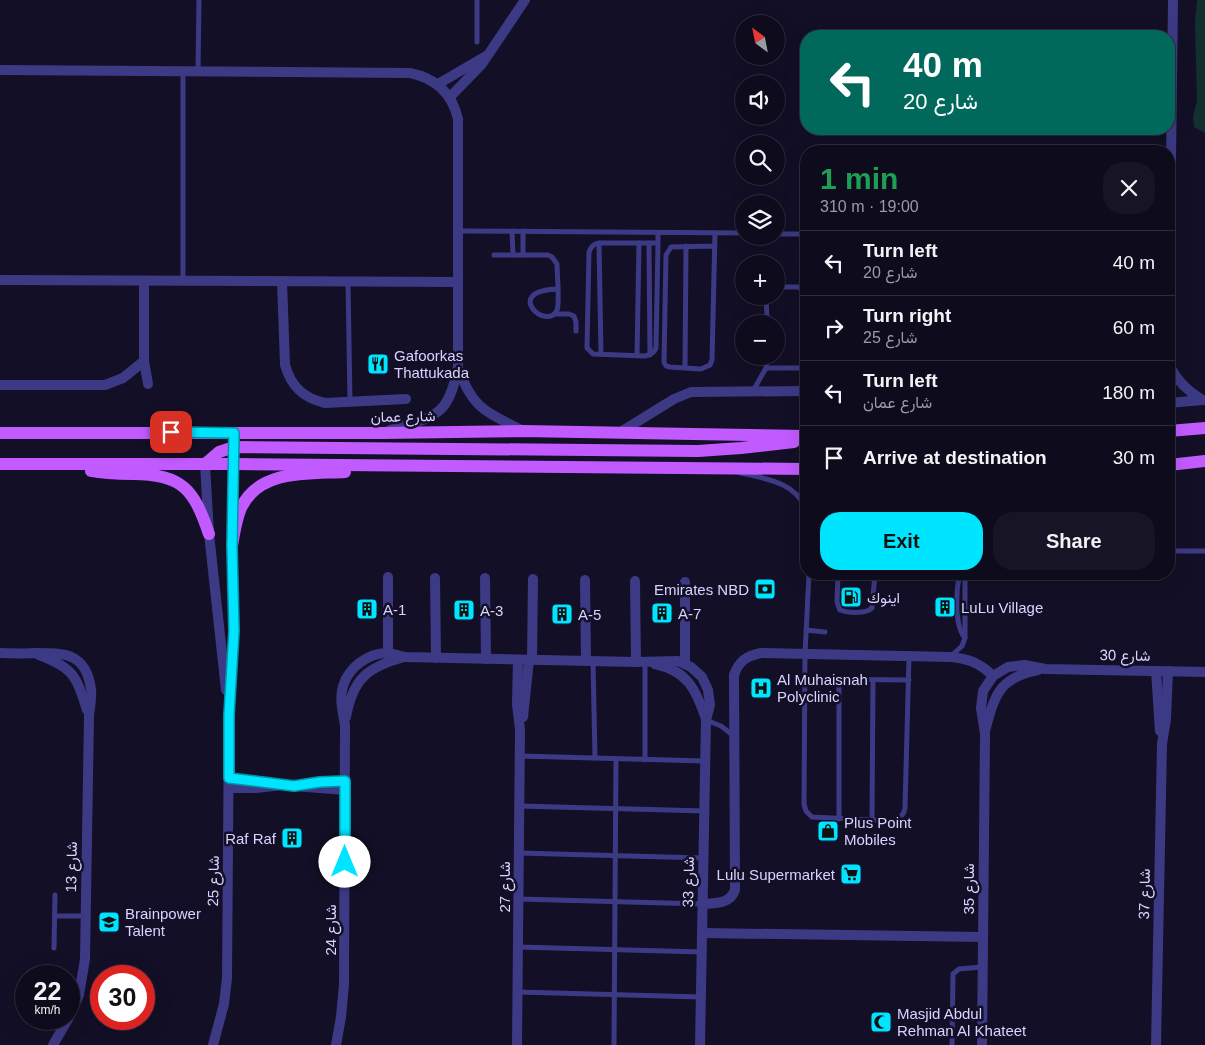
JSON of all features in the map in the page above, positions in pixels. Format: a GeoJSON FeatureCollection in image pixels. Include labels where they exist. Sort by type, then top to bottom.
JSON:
{"type":"FeatureCollection","features":[{"type":"Feature","properties":{"kind":"main road"},"geometry":{"type":"LineString","coordinates":[[1175,430],[1205,428]]}},
{"type":"Feature","properties":{"kind":"main road","name":"شارع عمان"},"geometry":{"type":"LineString","coordinates":[[0,433],[523,431],[800,436]]}},
{"type":"Feature","properties":{"kind":"main road"},"geometry":{"type":"LineString","coordinates":[[206,464],[219,452],[234,447],[698,451],[800,441]]}},
{"type":"Feature","properties":{"kind":"main road"},"geometry":{"type":"LineString","coordinates":[[1175,464],[1205,461]]}},
{"type":"Feature","properties":{"kind":"main road"},"geometry":{"type":"LineString","coordinates":[[0,464],[800,469]]}},
{"type":"Feature","properties":{"kind":"main road"},"geometry":{"type":"LineString","coordinates":[[75,465],[99,473],[157,474],[176,482],[185,488],[196,501],[209,534]]}},
{"type":"Feature","properties":{"kind":"main road"},"geometry":{"type":"LineString","coordinates":[[232,546],[242,506],[249,496],[266,482],[284,476],[349,472],[379,465]]}},
{"type":"Feature","properties":{"kind":"street"},"geometry":{"type":"LineString","coordinates":[[450,97],[475,73],[525,0]]}},
{"type":"Feature","properties":{"kind":"street"},"geometry":{"type":"LineString","coordinates":[[1173,30],[1174,0]]}},
{"type":"Feature","properties":{"kind":"street"},"geometry":{"type":"LineString","coordinates":[[438,84],[489,54]]}},
{"type":"Feature","properties":{"kind":"street"},"geometry":{"type":"LineString","coordinates":[[0,70],[410,73],[425,77],[438,84],[450,97],[458,118],[458,367],[452,393],[442,409],[427,419],[382,433]]}},
{"type":"Feature","properties":{"kind":"street"},"geometry":{"type":"LineString","coordinates":[[0,280],[458,282]]}},
{"type":"Feature","properties":{"kind":"street"},"geometry":{"type":"LineString","coordinates":[[282,281],[285,365],[292,383],[306,396],[315,401],[406,399]]}},
{"type":"Feature","properties":{"kind":"street"},"geometry":{"type":"LineString","coordinates":[[144,282],[144,361],[148,384]]}},
{"type":"Feature","properties":{"kind":"street"},"geometry":{"type":"LineString","coordinates":[[0,385],[104,385],[123,378],[144,361]]}},
{"type":"Feature","properties":{"kind":"street"},"geometry":{"type":"LineString","coordinates":[[458,367],[468,392],[478,405],[492,415],[523,431]]}},
{"type":"Feature","properties":{"kind":"street"},"geometry":{"type":"LineString","coordinates":[[1175,375],[1185,388],[1204,400]]}},
{"type":"Feature","properties":{"kind":"street"},"geometry":{"type":"LineString","coordinates":[[619,433],[674,399],[691,392],[800,391]]}},
{"type":"Feature","properties":{"kind":"street"},"geometry":{"type":"LineString","coordinates":[[1175,402],[1204,400]]}},
{"type":"Feature","properties":{"kind":"street","name":"شارع 25"},"geometry":{"type":"LineString","coordinates":[[213,1045],[224,1004],[227,978],[229,715],[234,631],[232,546],[234,433]]}},
{"type":"Feature","properties":{"kind":"street","name":"شارع 25"},"geometry":{"type":"LineString","coordinates":[[206,464],[209,534],[229,715]]}},
{"type":"Feature","properties":{"kind":"street"},"geometry":{"type":"LineString","coordinates":[[388,577],[388,653]]}},
{"type":"Feature","properties":{"kind":"street"},"geometry":{"type":"LineString","coordinates":[[435,578],[436,658]]}},
{"type":"Feature","properties":{"kind":"street"},"geometry":{"type":"LineString","coordinates":[[485,578],[486,659]]}},
{"type":"Feature","properties":{"kind":"street","name":"شارع 27"},"geometry":{"type":"LineString","coordinates":[[520,730],[530,660],[533,579]]}},
{"type":"Feature","properties":{"kind":"street"},"geometry":{"type":"LineString","coordinates":[[585,580],[590,661]]}},
{"type":"Feature","properties":{"kind":"street"},"geometry":{"type":"LineString","coordinates":[[634,581],[640,662],[671,660],[685,664],[685,582]]}},
{"type":"Feature","properties":{"kind":"street"},"geometry":{"type":"LineString","coordinates":[[703,904],[727,901],[734,894],[735,890],[734,675],[737,667],[751,655],[760,652],[951,657],[970,660],[980,664],[993,676],[983,691],[981,700],[985,734]]}},
{"type":"Feature","properties":{"kind":"street","name":"شارع 13"},"geometry":{"type":"LineString","coordinates":[[0,653],[34,654],[61,664],[74,676],[79,684],[89,716],[84,971],[80,991]]}},
{"type":"Feature","properties":{"kind":"street","name":"شارع 24"},"geometry":{"type":"LineString","coordinates":[[345,725],[341,703],[342,687],[349,673],[361,661],[376,655],[388,653],[406,657],[640,662]]}},
{"type":"Feature","properties":{"kind":"street","name":"شارع 24"},"geometry":{"type":"LineString","coordinates":[[336,1045],[344,984],[345,725],[348,703],[352,692],[367,672],[377,666],[406,657]]}},
{"type":"Feature","properties":{"kind":"street","name":"شارع 27"},"geometry":{"type":"LineString","coordinates":[[517,1045],[520,756],[517,704],[518,660]]}},
{"type":"Feature","properties":{"kind":"street","name":"شارع 33"},"geometry":{"type":"LineString","coordinates":[[640,662],[671,669],[681,675],[697,694],[706,720]]}},
{"type":"Feature","properties":{"kind":"street","name":"شارع 33"},"geometry":{"type":"LineString","coordinates":[[685,664],[702,677],[708,690],[710,705],[706,720],[700,1045]]}},
{"type":"Feature","properties":{"kind":"street","name":"شارع 30"},"geometry":{"type":"LineString","coordinates":[[993,676],[1008,667],[1016,665],[1045,669],[1205,672]]}},
{"type":"Feature","properties":{"kind":"street","name":"شارع 30"},"geometry":{"type":"LineString","coordinates":[[985,734],[993,701],[998,691],[1015,677],[1045,669]]}},
{"type":"Feature","properties":{"kind":"street","name":"شارع 37"},"geometry":{"type":"LineString","coordinates":[[1156,671],[1158,718],[1162,744]]}},
{"type":"Feature","properties":{"kind":"street","name":"شارع 37"},"geometry":{"type":"LineString","coordinates":[[1156,1045],[1162,744],[1166,718],[1168,671]]}},
{"type":"Feature","properties":{"kind":"street","name":"شارع 35"},"geometry":{"type":"LineString","coordinates":[[982,1045],[985,734]]}},
{"type":"Feature","properties":{"kind":"street"},"geometry":{"type":"LineString","coordinates":[[229,783],[256,788],[282,785],[345,786]]}},
{"type":"Feature","properties":{"kind":"street"},"geometry":{"type":"LineString","coordinates":[[702,933],[983,937]]}},
{"type":"Feature","properties":{"kind":"street","name":"شارع 13"},"geometry":{"type":"LineString","coordinates":[[53,1045],[61,1030]]}},
{"type":"Feature","properties":{"kind":"lane"},"geometry":{"type":"LineString","coordinates":[[198,71],[199,0]]}},
{"type":"Feature","properties":{"kind":"lane"},"geometry":{"type":"LineString","coordinates":[[477,0],[477,42]]}},
{"type":"Feature","properties":{"kind":"lane"},"geometry":{"type":"LineString","coordinates":[[183,71],[183,281]]}},
{"type":"Feature","properties":{"kind":"lane"},"geometry":{"type":"LineString","coordinates":[[458,231],[735,233]]}},
{"type":"Feature","properties":{"kind":"lane"},"geometry":{"type":"LineString","coordinates":[[512,231],[513,255]]}},
{"type":"Feature","properties":{"kind":"lane"},"geometry":{"type":"LineString","coordinates":[[523,231],[523,255]]}},
{"type":"Feature","properties":{"kind":"lane"},"geometry":{"type":"LineString","coordinates":[[658,233],[658,243],[656,348],[650,355],[593,354],[588,348],[589,252],[594,244],[599,243],[658,243]]}},
{"type":"Feature","properties":{"kind":"lane"},"geometry":{"type":"LineString","coordinates":[[715,233],[715,246],[712,360],[706,368],[670,367],[664,362],[666,255],[671,247],[715,246]]}},
{"type":"Feature","properties":{"kind":"lane"},"geometry":{"type":"LineString","coordinates":[[785,234],[800,234]]}},
{"type":"Feature","properties":{"kind":"lane"},"geometry":{"type":"LineString","coordinates":[[599,243],[601,354]]}},
{"type":"Feature","properties":{"kind":"lane"},"geometry":{"type":"LineString","coordinates":[[637,356],[639,243]]}},
{"type":"Feature","properties":{"kind":"lane"},"geometry":{"type":"LineString","coordinates":[[649,243],[650,355]]}},
{"type":"Feature","properties":{"kind":"lane"},"geometry":{"type":"LineString","coordinates":[[685,368],[686,246]]}},
{"type":"Feature","properties":{"kind":"lane"},"geometry":{"type":"LineString","coordinates":[[494,255],[548,255],[552,257],[557,264],[558,309],[555,314]]}},
{"type":"Feature","properties":{"kind":"lane"},"geometry":{"type":"LineString","coordinates":[[348,282],[350,401]]}},
{"type":"Feature","properties":{"kind":"lane"},"geometry":{"type":"LineString","coordinates":[[785,287],[800,288]]}},
{"type":"Feature","properties":{"kind":"lane"},"geometry":{"type":"LineString","coordinates":[[557,289],[537,292],[532,297],[530,304],[538,315],[569,314],[574,316],[576,331]]}},
{"type":"Feature","properties":{"kind":"lane"},"geometry":{"type":"LineString","coordinates":[[753,391],[766,365]]}},
{"type":"Feature","properties":{"kind":"lane"},"geometry":{"type":"LineString","coordinates":[[766,368],[800,368]]}},
{"type":"Feature","properties":{"kind":"lane"},"geometry":{"type":"LineString","coordinates":[[716,468],[777,482],[789,487],[800,498]]}},
{"type":"Feature","properties":{"kind":"lane"},"geometry":{"type":"LineString","coordinates":[[1175,551],[1205,551]]}},
{"type":"Feature","properties":{"kind":"lane"},"geometry":{"type":"LineString","coordinates":[[808,580],[804,808],[808,815],[839,819],[897,820],[905,811],[909,656]]}},
{"type":"Feature","properties":{"kind":"lane"},"geometry":{"type":"LineString","coordinates":[[838,580],[838,606],[844,611],[867,612],[872,608],[874,580]]}},
{"type":"Feature","properties":{"kind":"lane"},"geometry":{"type":"LineString","coordinates":[[958,580],[959,630],[965,638]]}},
{"type":"Feature","properties":{"kind":"lane"},"geometry":{"type":"LineString","coordinates":[[951,657],[958,652],[965,638],[965,580]]}},
{"type":"Feature","properties":{"kind":"lane"},"geometry":{"type":"LineString","coordinates":[[806,630],[825,632]]}},
{"type":"Feature","properties":{"kind":"lane"},"geometry":{"type":"LineString","coordinates":[[590,661],[595,758]]}},
{"type":"Feature","properties":{"kind":"lane"},"geometry":{"type":"LineString","coordinates":[[640,662],[645,760]]}},
{"type":"Feature","properties":{"kind":"lane"},"geometry":{"type":"LineString","coordinates":[[839,679],[839,819]]}},
{"type":"Feature","properties":{"kind":"lane"},"geometry":{"type":"LineString","coordinates":[[805,680],[909,680]]}},
{"type":"Feature","properties":{"kind":"lane"},"geometry":{"type":"LineString","coordinates":[[872,820],[873,680]]}},
{"type":"Feature","properties":{"kind":"lane"},"geometry":{"type":"LineString","coordinates":[[706,720],[721,726],[734,737]]}},
{"type":"Feature","properties":{"kind":"lane"},"geometry":{"type":"LineString","coordinates":[[520,756],[706,761]]}},
{"type":"Feature","properties":{"kind":"lane"},"geometry":{"type":"LineString","coordinates":[[614,1045],[616,759]]}},
{"type":"Feature","properties":{"kind":"lane"},"geometry":{"type":"LineString","coordinates":[[519,806],[705,811]]}},
{"type":"Feature","properties":{"kind":"lane"},"geometry":{"type":"LineString","coordinates":[[519,853],[704,858]]}},
{"type":"Feature","properties":{"kind":"lane"},"geometry":{"type":"LineString","coordinates":[[54,948],[55,895]]}},
{"type":"Feature","properties":{"kind":"lane"},"geometry":{"type":"LineString","coordinates":[[518,898],[703,904]]}},
{"type":"Feature","properties":{"kind":"lane"},"geometry":{"type":"LineString","coordinates":[[54,916],[85,916]]}},
{"type":"Feature","properties":{"kind":"lane"},"geometry":{"type":"LineString","coordinates":[[518,947],[702,952]]}},
{"type":"Feature","properties":{"kind":"lane"},"geometry":{"type":"LineString","coordinates":[[952,1045],[953,974],[958,969],[983,967]]}},
{"type":"Feature","properties":{"kind":"lane"},"geometry":{"type":"LineString","coordinates":[[518,992],[701,998]]}},
{"type":"Feature","properties":{"kind":"green space"},"geometry":{"type":"Polygon","coordinates":[[[1197,0],[1205,0],[1205,133],[1194,127],[1193,116],[1197,101],[1195,23],[1197,0]]]}},
{"type":"Feature","properties":{"kind":"place","name":"Gafoorkas Thattukada"},"geometry":{"type":"Point","coordinates":[378,364]}},
{"type":"Feature","properties":{"kind":"place","name":"Emirates NBD"},"geometry":{"type":"Point","coordinates":[765,589]}},
{"type":"Feature","properties":{"kind":"place","name":"اينوك"},"geometry":{"type":"Point","coordinates":[851,597]}},
{"type":"Feature","properties":{"kind":"place","name":"LuLu Village"},"geometry":{"type":"Point","coordinates":[945,607]}},
{"type":"Feature","properties":{"kind":"place","name":"A-1"},"geometry":{"type":"Point","coordinates":[367,609]}},
{"type":"Feature","properties":{"kind":"place","name":"A-3"},"geometry":{"type":"Point","coordinates":[464,610]}},
{"type":"Feature","properties":{"kind":"place","name":"A-7"},"geometry":{"type":"Point","coordinates":[662,613]}},
{"type":"Feature","properties":{"kind":"place","name":"A-5"},"geometry":{"type":"Point","coordinates":[562,614]}},
{"type":"Feature","properties":{"kind":"place","name":"Al Muhaisnah Polyclinic"},"geometry":{"type":"Point","coordinates":[761,688]}},
{"type":"Feature","properties":{"kind":"place","name":"Plus Point Mobiles"},"geometry":{"type":"Point","coordinates":[828,831]}},
{"type":"Feature","properties":{"kind":"place","name":"Raf Raf"},"geometry":{"type":"Point","coordinates":[292,838]}},
{"type":"Feature","properties":{"kind":"place","name":"Lulu Supermarket"},"geometry":{"type":"Point","coordinates":[851,874]}},
{"type":"Feature","properties":{"kind":"place","name":"Brainpower Talent"},"geometry":{"type":"Point","coordinates":[109,922]}},
{"type":"Feature","properties":{"kind":"place","name":"Masjid Abdul Rehman Al Khateet"},"geometry":{"type":"Point","coordinates":[881,1022]}},
{"type":"Feature","properties":{"kind":"route"},"geometry":{"type":"LineString","coordinates":[[171,432],[234,433],[232,546],[234,631],[229,715],[229,778],[294,786],[345,781],[345,862]]}}]}
